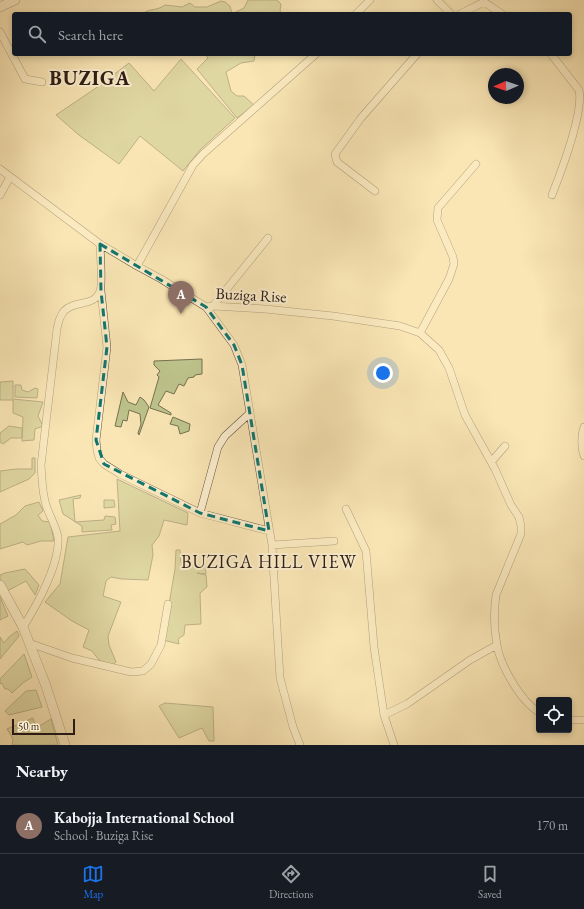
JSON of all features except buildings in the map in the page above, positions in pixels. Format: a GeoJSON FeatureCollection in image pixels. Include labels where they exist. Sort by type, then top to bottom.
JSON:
{"type":"FeatureCollection","features":[{"type":"Feature","properties":{"kind":"street"},"geometry":{"type":"LineString","coordinates":[[0,7],[15,0]]}},
{"type":"Feature","properties":{"kind":"street"},"geometry":{"type":"LineString","coordinates":[[358,12],[370,0]]}},
{"type":"Feature","properties":{"kind":"street"},"geometry":{"type":"LineString","coordinates":[[437,0],[449,12]]}},
{"type":"Feature","properties":{"kind":"street"},"geometry":{"type":"LineString","coordinates":[[464,12],[485,1],[499,12]]}},
{"type":"Feature","properties":{"kind":"street"},"geometry":{"type":"LineString","coordinates":[[0,32],[12,55]]}},
{"type":"Feature","properties":{"kind":"street"},"geometry":{"type":"LineString","coordinates":[[13,56],[25,79],[42,82]]}},
{"type":"Feature","properties":{"kind":"street"},"geometry":{"type":"LineString","coordinates":[[137,266],[193,165],[203,154],[314,56]]}},
{"type":"Feature","properties":{"kind":"street"},"geometry":{"type":"LineString","coordinates":[[375,191],[337,162],[335,154],[361,118],[415,56]]}},
{"type":"Feature","properties":{"kind":"street"},"geometry":{"type":"LineString","coordinates":[[552,195],[574,138],[582,104],[579,90],[553,56]]}},
{"type":"Feature","properties":{"kind":"street"},"geometry":{"type":"LineString","coordinates":[[420,333],[449,279],[454,264],[453,257],[437,220],[438,208],[476,164]]}},
{"type":"Feature","properties":{"kind":"street","name":"Buziga Rise"},"geometry":{"type":"LineString","coordinates":[[0,169],[100,244],[210,306],[265,309],[333,316],[400,326],[420,333],[439,350],[449,368],[466,415],[491,462],[521,526],[521,534],[496,595],[497,646],[512,682],[524,698],[536,709]]}},
{"type":"Feature","properties":{"kind":"street"},"geometry":{"type":"LineString","coordinates":[[0,195],[10,177]]}},
{"type":"Feature","properties":{"kind":"street"},"geometry":{"type":"LineString","coordinates":[[268,238],[210,306],[234,344],[242,365],[272,545],[279,671],[293,727],[300,745]]}},
{"type":"Feature","properties":{"kind":"street"},"geometry":{"type":"LineString","coordinates":[[100,244],[101,291],[107,347],[96,440],[100,458],[104,464],[120,474],[200,513],[269,531]]}},
{"type":"Feature","properties":{"kind":"street"},"geometry":{"type":"LineString","coordinates":[[23,627],[31,614],[55,563],[57,549],[58,535],[46,505],[42,485],[41,465],[57,329],[60,318],[64,312],[70,307],[95,299],[101,291]]}},
{"type":"Feature","properties":{"kind":"street"},"geometry":{"type":"LineString","coordinates":[[200,513],[218,447],[225,436],[250,413]]}},
{"type":"Feature","properties":{"kind":"street"},"geometry":{"type":"LineString","coordinates":[[584,427],[582,432],[582,451],[584,456]]}},
{"type":"Feature","properties":{"kind":"street"},"geometry":{"type":"LineString","coordinates":[[491,462],[505,446]]}},
{"type":"Feature","properties":{"kind":"street"},"geometry":{"type":"LineString","coordinates":[[346,509],[366,551],[374,647],[384,715],[394,745]]}},
{"type":"Feature","properties":{"kind":"street"},"geometry":{"type":"LineString","coordinates":[[272,545],[334,541]]}},
{"type":"Feature","properties":{"kind":"street"},"geometry":{"type":"LineString","coordinates":[[0,585],[23,627],[46,686],[65,745]]}},
{"type":"Feature","properties":{"kind":"street"},"geometry":{"type":"LineString","coordinates":[[29,643],[72,658],[131,672],[142,671],[151,664],[161,644],[168,604]]}},
{"type":"Feature","properties":{"kind":"street"},"geometry":{"type":"LineString","coordinates":[[384,715],[407,704],[470,660],[497,646]]}},
{"type":"Feature","properties":{"kind":"street"},"geometry":{"type":"LineString","coordinates":[[572,720],[584,720]]}},
{"type":"Feature","properties":{"kind":"highlighted area"},"geometry":{"type":"Polygon","coordinates":[[[100,244],[206,307],[234,345],[242,365],[269,531],[200,513],[104,464],[96,440],[107,347],[101,291],[100,244]]]}},
{"type":"Feature","properties":{"kind":"green space"},"geometry":{"type":"Polygon","coordinates":[[[248,0],[277,0],[281,4],[281,12],[236,12],[244,8],[248,0]]]}},
{"type":"Feature","properties":{"kind":"green space"},"geometry":{"type":"Polygon","coordinates":[[[221,1],[230,6],[232,12],[146,12],[165,5],[182,7],[190,3],[195,7],[207,7],[221,1]]]}},
{"type":"Feature","properties":{"kind":"green space"},"geometry":{"type":"Polygon","coordinates":[[[206,56],[255,56],[254,61],[241,63],[226,72],[231,91],[237,96],[244,96],[254,105],[237,118],[197,69],[208,58],[206,56]]]}},
{"type":"Feature","properties":{"kind":"green space"},"geometry":{"type":"Polygon","coordinates":[[[181,59],[235,118],[200,150],[183,171],[140,136],[119,164],[79,135],[56,115],[99,86],[129,63],[154,91],[181,59]]]}},
{"type":"Feature","properties":{"kind":"green space"},"geometry":{"type":"Polygon","coordinates":[[[202,359],[202,374],[188,378],[184,386],[179,384],[174,394],[166,391],[158,405],[171,413],[171,415],[150,408],[159,377],[157,375],[160,371],[154,365],[154,361],[202,359]]]}},
{"type":"Feature","properties":{"kind":"green space"},"geometry":{"type":"Polygon","coordinates":[[[13,381],[13,399],[43,402],[38,416],[43,426],[35,429],[34,440],[22,441],[23,417],[13,413],[13,400],[0,400],[0,382],[13,381]]]}},
{"type":"Feature","properties":{"kind":"green space"},"geometry":{"type":"Polygon","coordinates":[[[15,385],[21,385],[22,390],[28,392],[35,388],[38,389],[37,398],[15,397],[15,385]]]}},
{"type":"Feature","properties":{"kind":"green space"},"geometry":{"type":"Polygon","coordinates":[[[123,392],[128,402],[136,405],[140,397],[149,407],[139,435],[138,433],[141,424],[140,414],[129,410],[127,421],[123,420],[121,427],[115,426],[123,392]]]}},
{"type":"Feature","properties":{"kind":"green space"},"geometry":{"type":"Polygon","coordinates":[[[173,417],[190,424],[189,431],[180,434],[178,426],[170,424],[173,417]]]}},
{"type":"Feature","properties":{"kind":"green space"},"geometry":{"type":"Polygon","coordinates":[[[9,426],[22,428],[22,438],[11,438],[3,444],[0,442],[0,433],[9,426]]]}},
{"type":"Feature","properties":{"kind":"green space"},"geometry":{"type":"Polygon","coordinates":[[[32,458],[35,458],[35,473],[29,479],[0,492],[0,471],[32,469],[32,458]]]}},
{"type":"Feature","properties":{"kind":"green space"},"geometry":{"type":"Polygon","coordinates":[[[117,479],[188,513],[187,525],[164,520],[159,536],[152,545],[153,555],[148,580],[111,577],[106,581],[103,596],[121,602],[108,636],[109,645],[116,662],[111,666],[99,660],[92,651],[83,647],[89,630],[72,621],[45,602],[60,584],[68,537],[120,531],[117,479]]]}},
{"type":"Feature","properties":{"kind":"green space"},"geometry":{"type":"Polygon","coordinates":[[[81,495],[80,498],[73,499],[75,522],[63,514],[59,500],[81,495]]]}},
{"type":"Feature","properties":{"kind":"green space"},"geometry":{"type":"Polygon","coordinates":[[[104,500],[114,500],[115,507],[104,508],[104,500]]]}},
{"type":"Feature","properties":{"kind":"green space"},"geometry":{"type":"Polygon","coordinates":[[[39,502],[43,511],[38,515],[42,521],[50,522],[54,541],[41,541],[27,545],[23,542],[0,549],[0,524],[16,515],[25,506],[39,502]]]}},
{"type":"Feature","properties":{"kind":"green space"},"geometry":{"type":"Polygon","coordinates":[[[105,516],[115,517],[116,524],[111,525],[112,530],[82,532],[82,526],[76,522],[104,520],[105,516]]]}},
{"type":"Feature","properties":{"kind":"green space"},"geometry":{"type":"Polygon","coordinates":[[[176,550],[180,550],[181,563],[205,566],[206,574],[197,573],[206,575],[207,587],[200,593],[201,624],[185,625],[184,635],[178,639],[179,644],[163,640],[175,569],[176,550]]]}},
{"type":"Feature","properties":{"kind":"green space"},"geometry":{"type":"Polygon","coordinates":[[[25,569],[39,585],[35,595],[26,581],[7,591],[0,579],[0,575],[25,569]]]}},
{"type":"Feature","properties":{"kind":"green space"},"geometry":{"type":"Polygon","coordinates":[[[0,597],[8,616],[0,620],[0,597]]]}},
{"type":"Feature","properties":{"kind":"green space"},"geometry":{"type":"Polygon","coordinates":[[[17,631],[19,636],[0,659],[0,637],[4,643],[17,631]]]}},
{"type":"Feature","properties":{"kind":"green space"},"geometry":{"type":"Polygon","coordinates":[[[24,654],[32,677],[12,693],[8,689],[5,689],[2,683],[0,684],[0,679],[24,654]]]}},
{"type":"Feature","properties":{"kind":"green space"},"geometry":{"type":"Polygon","coordinates":[[[36,690],[42,707],[9,715],[5,711],[26,691],[36,690]]]}},
{"type":"Feature","properties":{"kind":"green space"},"geometry":{"type":"Polygon","coordinates":[[[165,703],[213,707],[214,741],[209,741],[202,728],[179,738],[159,706],[165,703]]]}},
{"type":"Feature","properties":{"kind":"green space"},"geometry":{"type":"Polygon","coordinates":[[[33,718],[36,728],[51,719],[58,745],[12,745],[13,739],[7,729],[33,718]]]}},
{"type":"Feature","properties":{"kind":"place","name":"Kabojja International School"},"geometry":{"type":"Point","coordinates":[181,314]}},
{"type":"Feature","properties":{"kind":"district","name":"BUZIGA"},"geometry":{"type":"Point","coordinates":[90,78]}},
{"type":"Feature","properties":{"kind":"district","name":"BUZIGA HILL VIEW"},"geometry":{"type":"Point","coordinates":[269,561]}}]}
